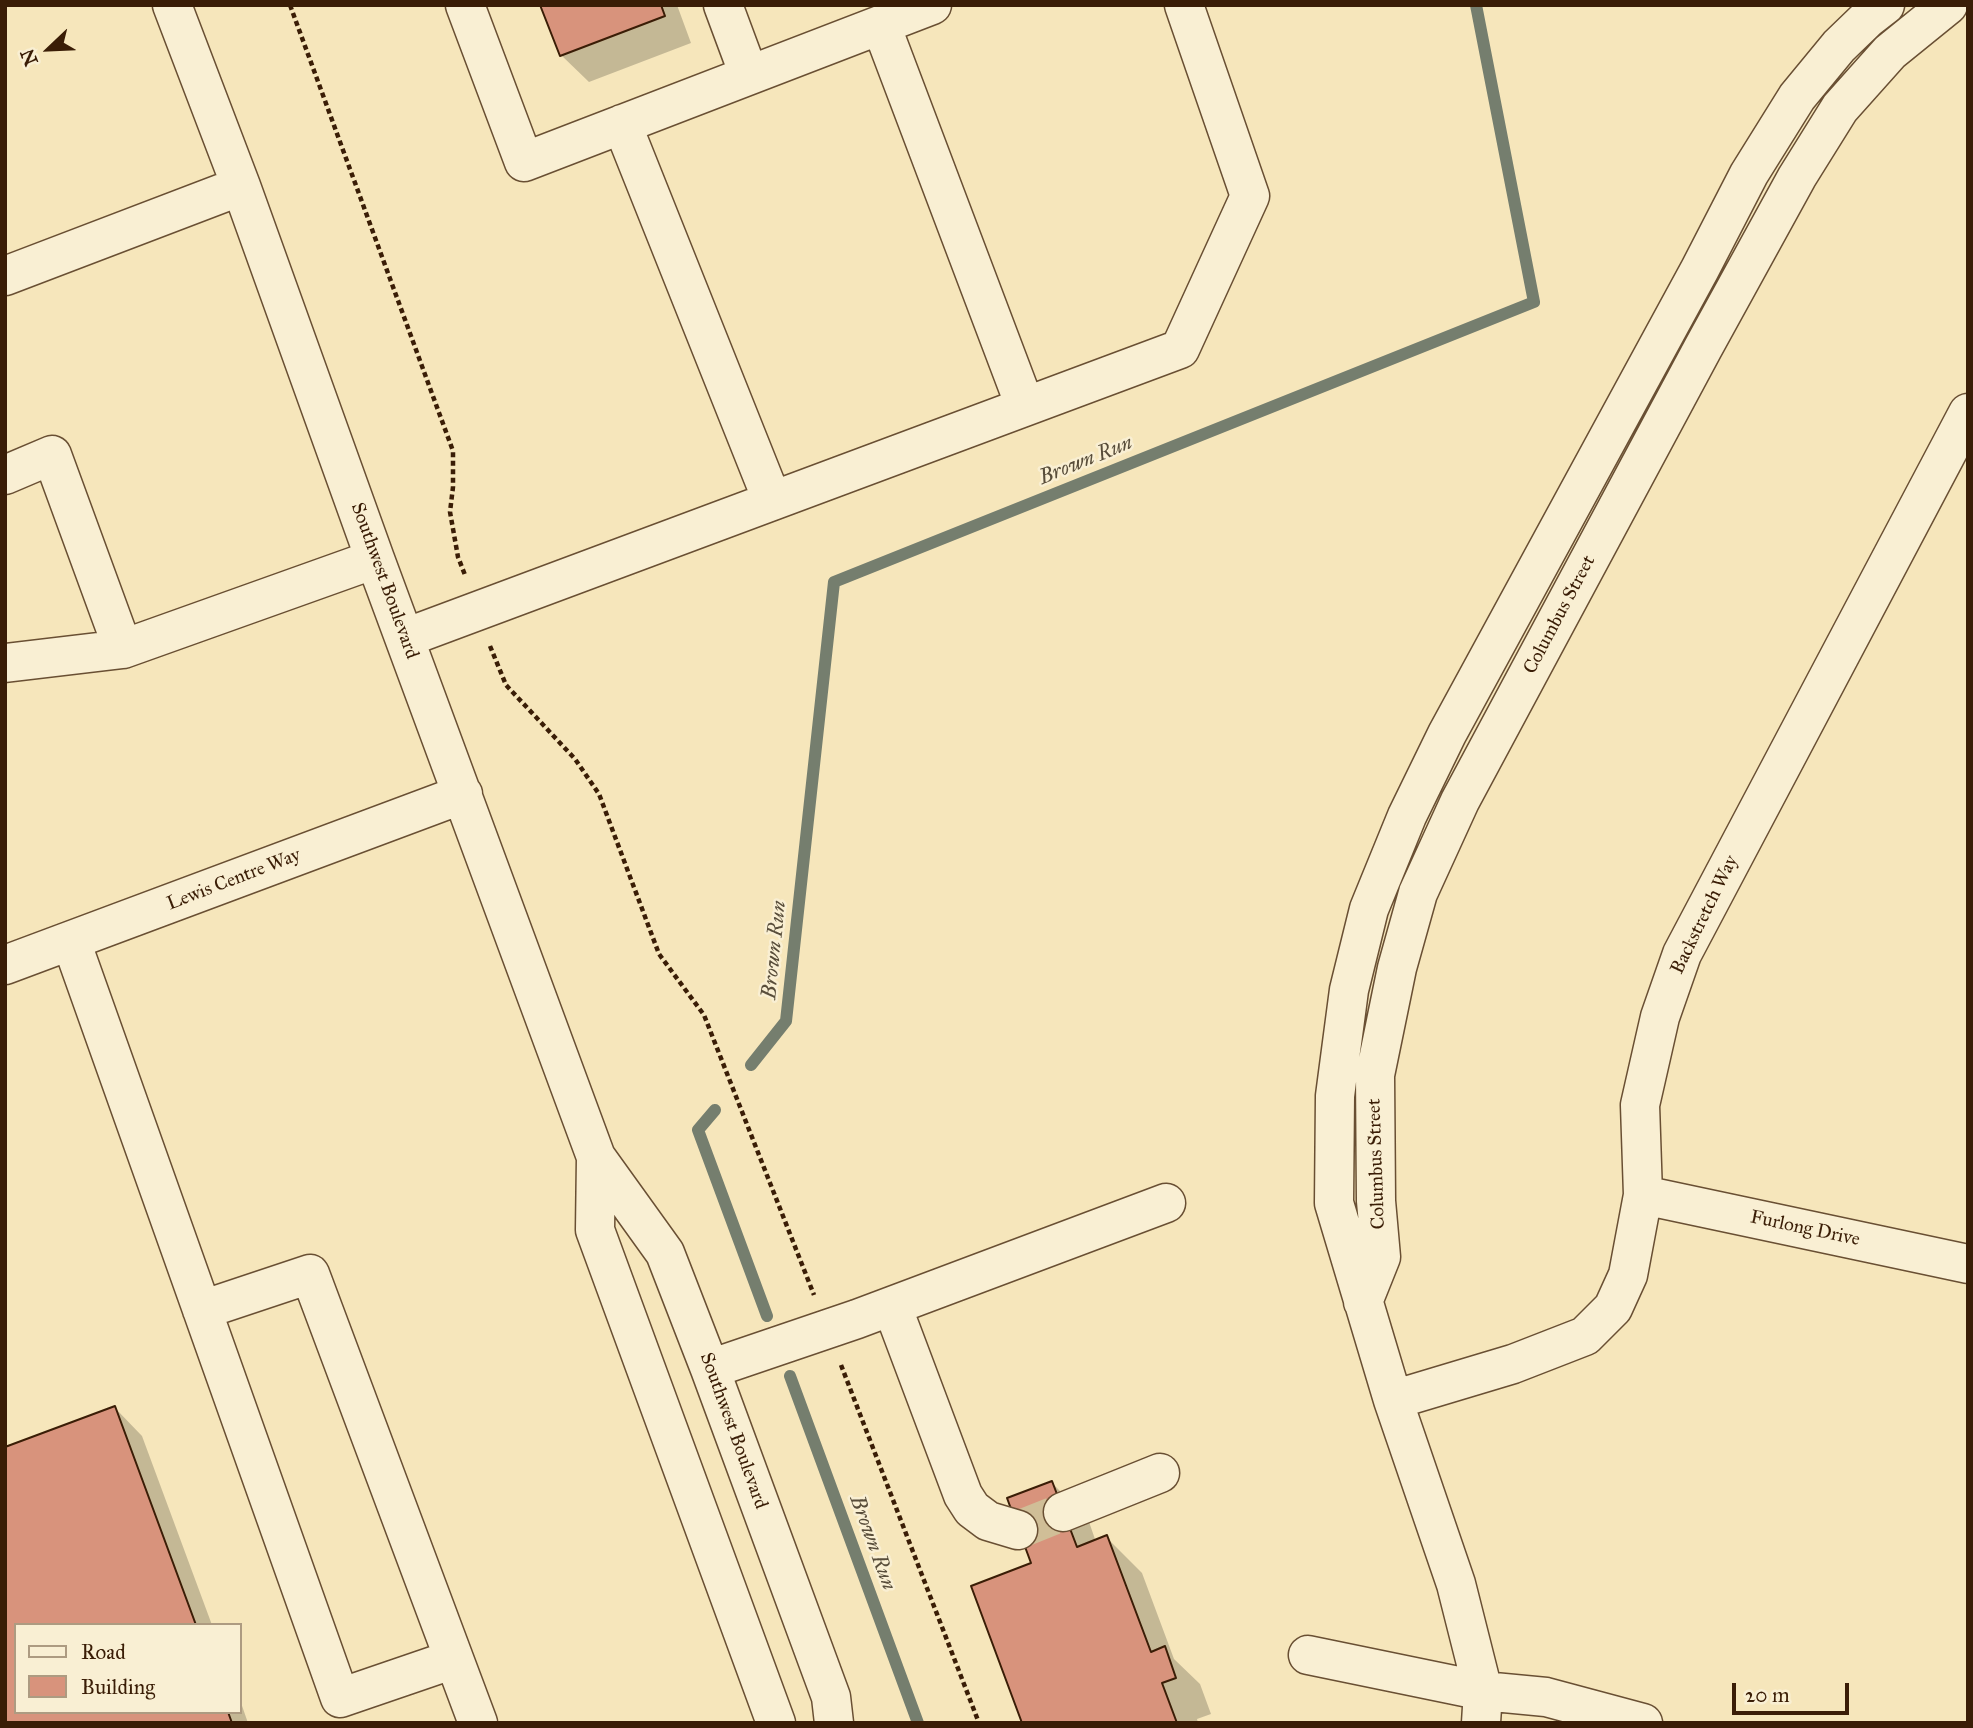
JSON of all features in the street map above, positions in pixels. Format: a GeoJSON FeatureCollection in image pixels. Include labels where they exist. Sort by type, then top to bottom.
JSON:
{"type":"FeatureCollection","features":[{"type":"Feature","properties":{"kind":"street","name":"Southwest Boulevard"},"geometry":{"type":"LineString","coordinates":[[172,5],[596,1157],[665,1254],[831,1697],[834,1723]]}},
{"type":"Feature","properties":{"kind":"street"},"geometry":{"type":"LineString","coordinates":[[466,5],[524,162],[932,5]]}},
{"type":"Feature","properties":{"kind":"street"},"geometry":{"type":"LineString","coordinates":[[723,5],[749,75]]}},
{"type":"Feature","properties":{"kind":"street"},"geometry":{"type":"LineString","coordinates":[[405,638],[1180,349],[1250,196],[1184,5]]}},
{"type":"Feature","properties":{"kind":"street","name":"Columbus Street"},"geometry":{"type":"LineString","coordinates":[[1482,1707],[1456,1584],[1393,1400],[1334,1203],[1335,1096],[1349,990],[1369,909],[1407,816],[1447,734],[1749,174],[1797,97],[1839,46],[1885,5]]}},
{"type":"Feature","properties":{"kind":"street","name":"Columbus Street"},"geometry":{"type":"LineString","coordinates":[[1363,1303],[1381,1257],[1376,1201],[1375,1075],[1397,968],[1424,881],[1467,789],[1797,177],[1840,108],[1856,89],[1890,52],[1948,5]]}},
{"type":"Feature","properties":{"kind":"street"},"geometry":{"type":"LineString","coordinates":[[881,25],[1025,406]]}},
{"type":"Feature","properties":{"kind":"street"},"geometry":{"type":"LineString","coordinates":[[622,124],[772,500]]}},
{"type":"Feature","properties":{"kind":"street"},"geometry":{"type":"LineString","coordinates":[[5,276],[241,187]]}},
{"type":"Feature","properties":{"kind":"street","name":"Backstretch Way"},"geometry":{"type":"LineString","coordinates":[[1393,1400],[1513,1364],[1585,1336],[1613,1308],[1628,1275],[1643,1195],[1640,1105],[1660,1017],[1682,954],[1968,413]]}},
{"type":"Feature","properties":{"kind":"street"},"geometry":{"type":"LineString","coordinates":[[5,475],[52,455],[123,649]]}},
{"type":"Feature","properties":{"kind":"street"},"geometry":{"type":"LineString","coordinates":[[5,663],[123,649],[375,559]]}},
{"type":"Feature","properties":{"kind":"street","name":"Lewis Centre Way"},"geometry":{"type":"LineString","coordinates":[[5,965],[463,794]]}},
{"type":"Feature","properties":{"kind":"street"},"geometry":{"type":"LineString","coordinates":[[71,942],[340,1698],[454,1658]]}},
{"type":"Feature","properties":{"kind":"street","name":"Southwest Boulevard"},"geometry":{"type":"LineString","coordinates":[[596,1157],[595,1230],[776,1723]]}},
{"type":"Feature","properties":{"kind":"street","name":"Furlong Drive"},"geometry":{"type":"LineString","coordinates":[[1643,1195],[1968,1264]]}},
{"type":"Feature","properties":{"kind":"street"},"geometry":{"type":"LineString","coordinates":[[710,1369],[892,1306],[1166,1203]]}},
{"type":"Feature","properties":{"kind":"street"},"geometry":{"type":"LineString","coordinates":[[202,1310],[310,1274],[478,1723]]}},
{"type":"Feature","properties":{"kind":"street"},"geometry":{"type":"LineString","coordinates":[[892,1306],[963,1495],[972,1509],[988,1521],[1018,1530]]}},
{"type":"Feature","properties":{"kind":"street"},"geometry":{"type":"LineString","coordinates":[[1063,1512],[1160,1473]]}},
{"type":"Feature","properties":{"kind":"street"},"geometry":{"type":"LineString","coordinates":[[1308,1655],[1482,1707],[1546,1697],[1643,1723]]}},
{"type":"Feature","properties":{"kind":"path"},"geometry":{"type":"LineString","coordinates":[[290,5],[453,451],[450,512],[458,557],[494,657],[506,685],[575,759],[599,794],[659,954],[704,1015],[979,1723]]}},
{"type":"Feature","properties":{"kind":"building"},"geometry":{"type":"Polygon","coordinates":[[[540,5],[661,5],[665,16],[560,56],[540,5]]]}},
{"type":"Feature","properties":{"kind":"building"},"geometry":{"type":"Polygon","coordinates":[[[115,1406],[195,1623],[14,1623],[14,1714],[229,1714],[232,1723],[5,1723],[5,1447],[115,1406]]]}},
{"type":"Feature","properties":{"kind":"building"},"geometry":{"type":"Polygon","coordinates":[[[1052,1481],[1077,1547],[1107,1535],[1151,1652],[1165,1646],[1176,1678],[1162,1683],[1177,1723],[1022,1723],[971,1586],[1031,1563],[1007,1498],[1052,1481]]]}},
{"type":"Feature","properties":{"kind":"waterway","name":"Brown Run"},"geometry":{"type":"LineString","coordinates":[[751,1065],[786,1021],[834,582],[1534,302],[1476,5]]}},
{"type":"Feature","properties":{"kind":"waterway","name":"Brown Run"},"geometry":{"type":"LineString","coordinates":[[715,1110],[698,1130],[767,1316]]}},
{"type":"Feature","properties":{"kind":"waterway","name":"Brown Run"},"geometry":{"type":"LineString","coordinates":[[790,1376],[918,1723]]}},
{"type":"Feature","properties":{"kind":"tunnel"},"geometry":{"type":"LineString","coordinates":[[1018,1530],[1063,1512]]}}]}
